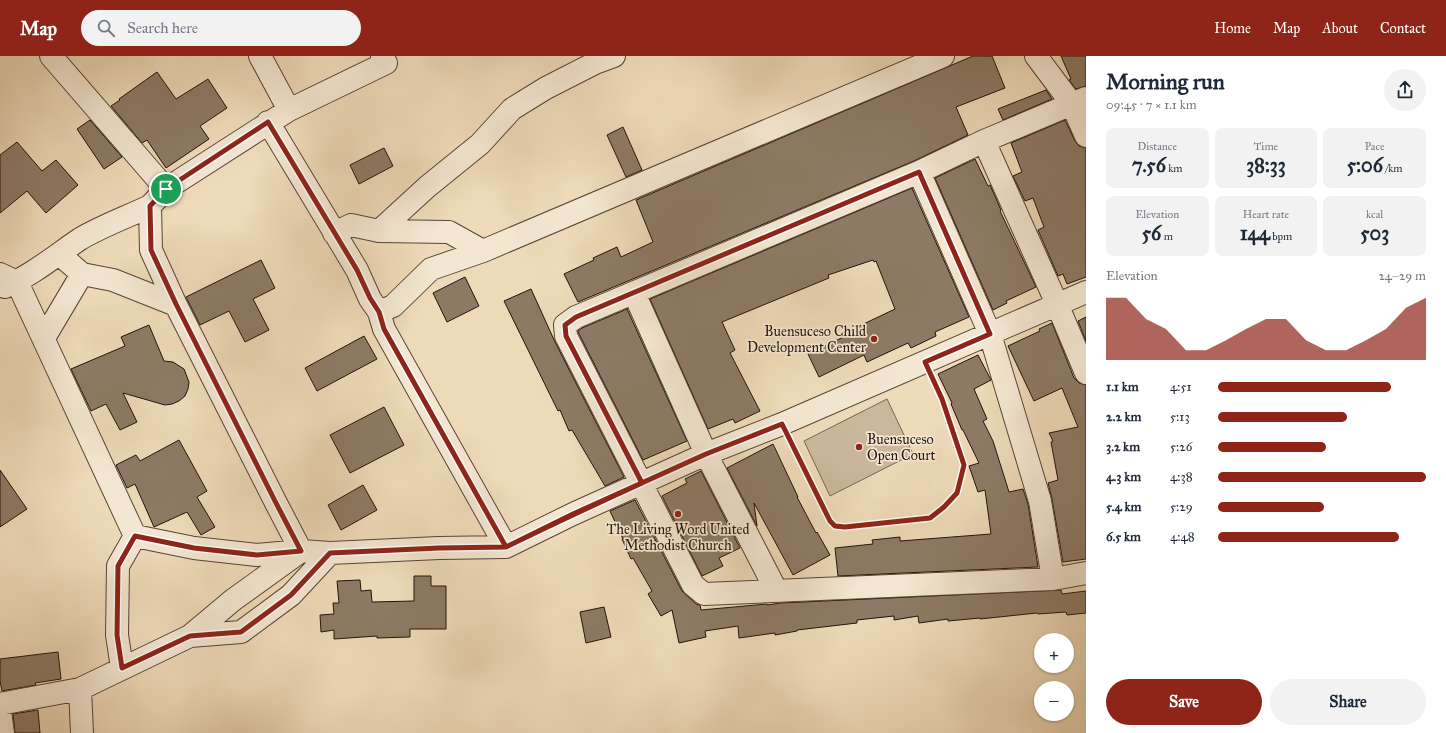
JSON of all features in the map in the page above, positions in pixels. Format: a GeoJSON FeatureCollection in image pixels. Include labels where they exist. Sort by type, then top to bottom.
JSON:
{"type":"FeatureCollection","features":[{"type":"Feature","properties":{"kind":"street"},"geometry":{"type":"LineString","coordinates":[[51,56],[166,189]]}},
{"type":"Feature","properties":{"kind":"street"},"geometry":{"type":"LineString","coordinates":[[260,56],[289,110]]}},
{"type":"Feature","properties":{"kind":"street"},"geometry":{"type":"LineString","coordinates":[[135,536],[44,338],[6,282],[59,254],[82,239],[110,224],[150,206],[166,189],[268,122],[289,110],[386,63],[382,56]]}},
{"type":"Feature","properties":{"kind":"street"},"geometry":{"type":"LineString","coordinates":[[378,231],[427,187],[480,144],[512,109],[546,88],[614,56]]}},
{"type":"Feature","properties":{"kind":"street"},"geometry":{"type":"LineString","coordinates":[[379,312],[393,306],[431,269],[483,251],[943,56]]}},
{"type":"Feature","properties":{"kind":"street"},"geometry":{"type":"LineString","coordinates":[[1036,56],[1079,101],[1086,136]]}},
{"type":"Feature","properties":{"kind":"street"},"geometry":{"type":"LineString","coordinates":[[1079,101],[984,141],[919,172],[634,294],[576,317],[565,325],[566,336],[693,585],[704,594],[1053,579],[1086,573]]}},
{"type":"Feature","properties":{"kind":"street"},"geometry":{"type":"LineString","coordinates":[[268,122],[357,270],[370,298],[379,312],[384,329],[506,547]]}},
{"type":"Feature","properties":{"kind":"street"},"geometry":{"type":"LineString","coordinates":[[984,141],[1086,372]]}},
{"type":"Feature","properties":{"kind":"street"},"geometry":{"type":"LineString","coordinates":[[919,172],[990,334],[1040,501],[1053,579]]}},
{"type":"Feature","properties":{"kind":"street"},"geometry":{"type":"LineString","coordinates":[[150,206],[151,250],[176,304],[301,551]]}},
{"type":"Feature","properties":{"kind":"street"},"geometry":{"type":"LineString","coordinates":[[334,232],[351,225],[378,231],[449,232],[483,251]]}},
{"type":"Feature","properties":{"kind":"street"},"geometry":{"type":"LineString","coordinates":[[59,254],[82,274],[113,280],[176,304]]}},
{"type":"Feature","properties":{"kind":"street"},"geometry":{"type":"LineString","coordinates":[[44,338],[82,274]]}},
{"type":"Feature","properties":{"kind":"street"},"geometry":{"type":"LineString","coordinates":[[135,536],[194,548],[257,555],[301,551],[330,553],[439,548],[506,547],[573,514],[706,454],[782,424],[1086,292]]}},
{"type":"Feature","properties":{"kind":"street"},"geometry":{"type":"LineString","coordinates":[[634,294],[706,454],[776,590]]}},
{"type":"Feature","properties":{"kind":"street"},"geometry":{"type":"LineString","coordinates":[[122,668],[117,635],[118,566],[135,536]]}},
{"type":"Feature","properties":{"kind":"street"},"geometry":{"type":"LineString","coordinates":[[0,704],[80,689],[190,636],[233,600],[301,551]]}},
{"type":"Feature","properties":{"kind":"street"},"geometry":{"type":"LineString","coordinates":[[190,636],[241,632],[291,595],[330,553]]}},
{"type":"Feature","properties":{"kind":"street"},"geometry":{"type":"LineString","coordinates":[[80,689],[82,733]]}},
{"type":"Feature","properties":{"kind":"street"},"geometry":{"type":"LineString","coordinates":[[0,712],[3,733]]}},
{"type":"Feature","properties":{"kind":"path"},"geometry":{"type":"LineString","coordinates":[[782,424],[830,521],[835,526],[845,527],[930,518],[944,507],[957,493],[964,465],[942,399],[925,362]]}},
{"type":"Feature","properties":{"kind":"shaded area","name":"Buensuceso Open Court"},"geometry":{"type":"Polygon","coordinates":[[[887,399],[913,454],[830,496],[804,441],[887,399]]]}},
{"type":"Feature","properties":{"kind":"building"},"geometry":{"type":"Polygon","coordinates":[[[973,56],[992,56],[1005,88],[956,107],[968,135],[914,161],[578,302],[564,274],[617,247],[621,257],[653,242],[636,200],[973,56]]]}},
{"type":"Feature","properties":{"kind":"building"},"geometry":{"type":"Polygon","coordinates":[[[1061,56],[1086,56],[1086,86],[1076,89],[1069,80],[1071,79],[1061,56]]]}},
{"type":"Feature","properties":{"kind":"building"},"geometry":{"type":"Polygon","coordinates":[[[157,72],[176,99],[208,79],[227,108],[200,126],[209,139],[166,168],[147,140],[142,143],[111,106],[157,72]]]}},
{"type":"Feature","properties":{"kind":"building"},"geometry":{"type":"Polygon","coordinates":[[[1046,90],[1052,99],[1003,120],[998,109],[1046,90]]]}},
{"type":"Feature","properties":{"kind":"building"},"geometry":{"type":"Polygon","coordinates":[[[90,120],[122,157],[104,169],[77,129],[90,120]]]}},
{"type":"Feature","properties":{"kind":"building"},"geometry":{"type":"Polygon","coordinates":[[[1065,120],[1075,141],[1079,146],[1086,148],[1086,277],[1067,284],[1063,274],[1058,276],[1038,230],[1044,227],[1033,198],[1025,201],[1013,176],[1022,172],[1011,143],[1065,120]]]}},
{"type":"Feature","properties":{"kind":"building"},"geometry":{"type":"Polygon","coordinates":[[[623,127],[642,170],[626,177],[607,135],[623,127]]]}},
{"type":"Feature","properties":{"kind":"building"},"geometry":{"type":"Polygon","coordinates":[[[17,142],[42,171],[56,160],[78,185],[46,213],[27,191],[0,213],[0,155],[17,142]]]}},
{"type":"Feature","properties":{"kind":"building"},"geometry":{"type":"Polygon","coordinates":[[[384,148],[393,166],[359,184],[350,165],[384,148]]]}},
{"type":"Feature","properties":{"kind":"building"},"geometry":{"type":"Polygon","coordinates":[[[975,159],[988,186],[990,185],[1001,210],[1000,211],[1036,287],[1006,301],[1007,303],[993,310],[935,178],[975,159]]]}},
{"type":"Feature","properties":{"kind":"building"},"geometry":{"type":"Polygon","coordinates":[[[912,188],[969,317],[935,332],[936,336],[911,348],[908,343],[867,362],[864,355],[819,377],[808,354],[854,332],[853,329],[895,309],[876,261],[874,262],[873,260],[828,275],[829,278],[722,322],[735,350],[730,353],[760,411],[735,423],[733,419],[708,429],[650,299],[912,188]]]}},
{"type":"Feature","properties":{"kind":"building"},"geometry":{"type":"Polygon","coordinates":[[[261,260],[275,288],[253,299],[269,330],[245,342],[229,311],[200,325],[186,297],[261,260]]]}},
{"type":"Feature","properties":{"kind":"building"},"geometry":{"type":"Polygon","coordinates":[[[465,277],[479,306],[447,322],[433,293],[465,277]]]}},
{"type":"Feature","properties":{"kind":"building"},"geometry":{"type":"Polygon","coordinates":[[[531,289],[555,342],[624,477],[605,486],[572,430],[569,431],[560,410],[558,411],[504,301],[531,289]]]}},
{"type":"Feature","properties":{"kind":"building"},"geometry":{"type":"Polygon","coordinates":[[[627,309],[687,441],[643,460],[578,332],[582,328],[627,309]]]}},
{"type":"Feature","properties":{"kind":"building"},"geometry":{"type":"Polygon","coordinates":[[[1086,317],[1086,341],[1078,321],[1086,317]]]}},
{"type":"Feature","properties":{"kind":"building"},"geometry":{"type":"Polygon","coordinates":[[[1052,323],[1074,378],[1079,383],[1086,385],[1086,559],[1063,562],[1048,483],[1058,480],[1051,442],[1053,441],[1049,433],[1078,427],[1062,388],[1034,401],[1008,346],[1040,331],[1039,329],[1052,323]]]}},
{"type":"Feature","properties":{"kind":"building"},"geometry":{"type":"Polygon","coordinates":[[[149,325],[164,361],[173,362],[184,369],[189,382],[188,389],[185,396],[179,401],[165,405],[123,393],[137,422],[120,430],[106,404],[91,411],[71,369],[125,346],[121,337],[149,325]]]}},
{"type":"Feature","properties":{"kind":"building"},"geometry":{"type":"Polygon","coordinates":[[[364,336],[377,359],[317,391],[305,368],[364,336]]]}},
{"type":"Feature","properties":{"kind":"building"},"geometry":{"type":"Polygon","coordinates":[[[978,355],[991,380],[974,389],[987,419],[983,421],[993,441],[1009,492],[1023,489],[1028,504],[1038,567],[838,576],[835,548],[873,544],[872,540],[900,537],[900,541],[991,534],[985,490],[978,492],[969,466],[979,463],[962,430],[951,404],[952,403],[938,374],[978,355]]]}},
{"type":"Feature","properties":{"kind":"building"},"geometry":{"type":"Polygon","coordinates":[[[384,407],[404,445],[350,473],[330,435],[384,407]]]}},
{"type":"Feature","properties":{"kind":"building"},"geometry":{"type":"Polygon","coordinates":[[[179,440],[207,491],[197,497],[215,527],[201,535],[187,512],[154,527],[135,484],[127,488],[116,465],[136,455],[140,461],[179,440]]]}},
{"type":"Feature","properties":{"kind":"building"},"geometry":{"type":"Polygon","coordinates":[[[773,444],[797,497],[816,533],[817,532],[830,555],[793,575],[754,503],[757,526],[727,468],[773,444]]]}},
{"type":"Feature","properties":{"kind":"building"},"geometry":{"type":"Polygon","coordinates":[[[0,470],[27,509],[0,527],[0,470]]]}},
{"type":"Feature","properties":{"kind":"building"},"geometry":{"type":"Polygon","coordinates":[[[701,471],[740,548],[719,558],[723,566],[702,576],[662,496],[687,483],[685,479],[701,471]]]}},
{"type":"Feature","properties":{"kind":"building"},"geometry":{"type":"Polygon","coordinates":[[[363,485],[377,510],[341,530],[328,505],[363,485]]]}},
{"type":"Feature","properties":{"kind":"building"},"geometry":{"type":"Polygon","coordinates":[[[635,500],[682,591],[696,604],[700,605],[701,610],[781,603],[1061,590],[1062,594],[1086,591],[1086,613],[1067,615],[1066,612],[1037,613],[980,619],[948,621],[948,619],[919,623],[918,616],[894,620],[894,616],[857,620],[857,623],[797,630],[775,635],[775,633],[739,638],[738,626],[705,631],[706,637],[679,643],[672,610],[661,616],[648,594],[652,591],[633,558],[631,559],[610,511],[635,500]]]}},
{"type":"Feature","properties":{"kind":"building"},"geometry":{"type":"Polygon","coordinates":[[[414,576],[431,576],[431,586],[446,586],[446,629],[410,629],[410,637],[377,638],[377,636],[334,639],[334,630],[321,632],[320,615],[334,614],[333,603],[339,603],[337,581],[360,580],[361,591],[371,590],[372,602],[414,601],[414,576]]]}},
{"type":"Feature","properties":{"kind":"building"},"geometry":{"type":"Polygon","coordinates":[[[604,607],[611,637],[586,643],[580,612],[604,607]]]}},
{"type":"Feature","properties":{"kind":"building"},"geometry":{"type":"Polygon","coordinates":[[[58,652],[61,679],[35,683],[36,685],[2,691],[0,681],[0,659],[58,652]]]}},
{"type":"Feature","properties":{"kind":"building"},"geometry":{"type":"Polygon","coordinates":[[[38,710],[40,733],[15,733],[13,714],[38,710]]]}},
{"type":"Feature","properties":{"kind":"place","name":"Buensuceso Child Development Center"},"geometry":{"type":"Point","coordinates":[874,339]}},
{"type":"Feature","properties":{"kind":"place","name":"Buensuceso Open Court"},"geometry":{"type":"Point","coordinates":[859,447]}},
{"type":"Feature","properties":{"kind":"place","name":"The Living Word United Methodist Church"},"geometry":{"type":"Point","coordinates":[678,514]}},
{"type":"Feature","properties":{"kind":"route"},"geometry":{"type":"LineString","coordinates":[[166,189],[150,206],[151,250],[176,304],[301,551],[257,555],[194,548],[135,536],[118,566],[117,635],[122,668],[190,636],[241,632],[291,595],[330,553],[439,548],[506,547],[573,514],[642,483],[706,454],[782,424],[830,521],[835,526],[845,527],[930,518],[944,507],[957,493],[964,465],[942,399],[925,362],[990,334],[919,172],[634,294],[576,317],[565,325],[566,336],[642,483],[607,498],[573,514],[539,530],[506,547],[384,329],[379,312],[370,298],[357,270],[268,122],[166,189]]}}]}
